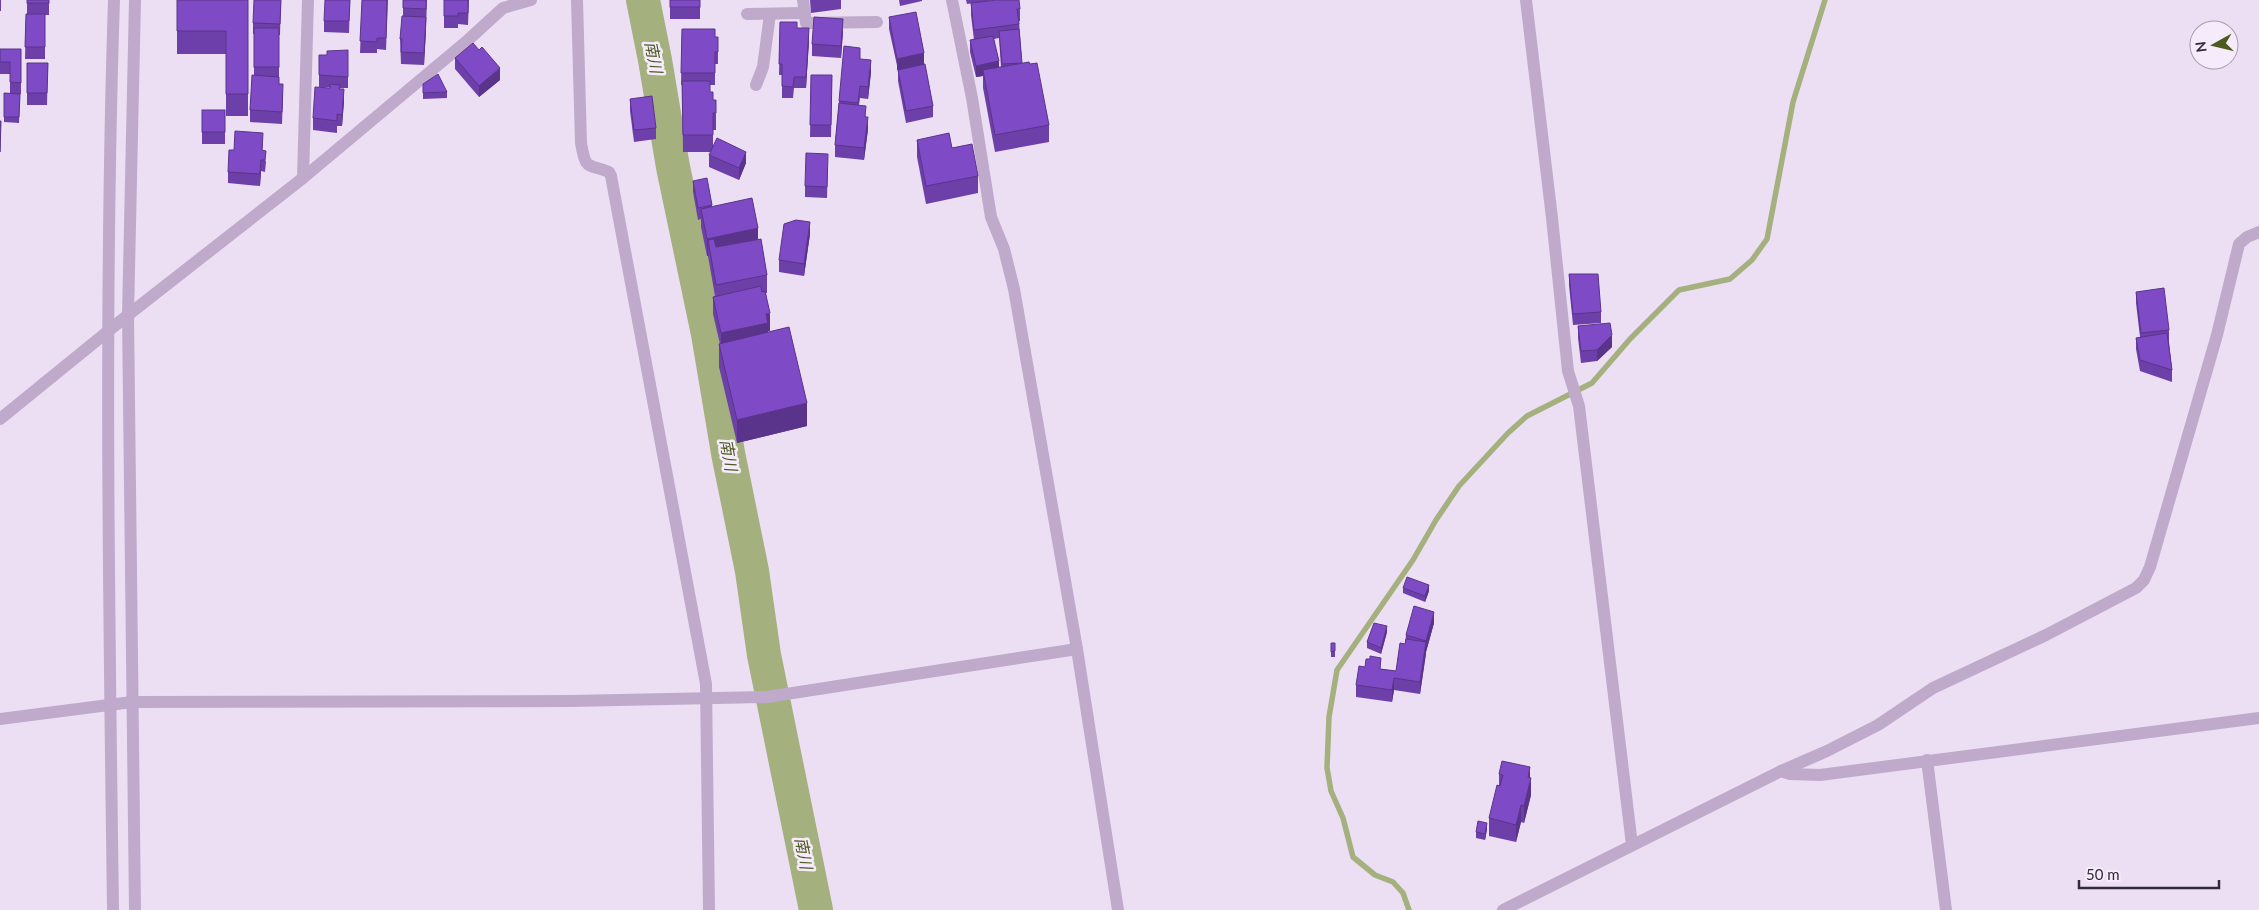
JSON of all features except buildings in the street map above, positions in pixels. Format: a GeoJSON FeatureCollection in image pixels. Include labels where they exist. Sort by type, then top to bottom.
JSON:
{"type":"FeatureCollection","features":[{"type":"Feature","properties":{"kind":"street"},"geometry":{"type":"LineString","coordinates":[[113,910],[108,333],[110,121],[114,0]]}},
{"type":"Feature","properties":{"kind":"street"},"geometry":{"type":"LineString","coordinates":[[135,0],[128,316],[135,910]]}},
{"type":"Feature","properties":{"kind":"street"},"geometry":{"type":"LineString","coordinates":[[303,178],[308,0]]}},
{"type":"Feature","properties":{"kind":"street"},"geometry":{"type":"LineString","coordinates":[[0,419],[303,178],[468,40],[503,4],[531,0]]}},
{"type":"Feature","properties":{"kind":"street"},"geometry":{"type":"LineString","coordinates":[[577,0],[581,143],[584,160],[589,167],[609,172],[611,176],[708,697],[709,910]]}},
{"type":"Feature","properties":{"kind":"street"},"geometry":{"type":"LineString","coordinates":[[803,0],[806,24],[877,22]]}},
{"type":"Feature","properties":{"kind":"street"},"geometry":{"type":"LineString","coordinates":[[952,0],[972,98],[991,217],[1004,249],[1014,289],[1077,649],[1118,910]]}},
{"type":"Feature","properties":{"kind":"street"},"geometry":{"type":"LineString","coordinates":[[1526,0],[1568,371],[1579,406],[1632,845]]}},
{"type":"Feature","properties":{"kind":"street"},"geometry":{"type":"LineString","coordinates":[[747,14],[805,13]]}},
{"type":"Feature","properties":{"kind":"street"},"geometry":{"type":"LineString","coordinates":[[756,85],[763,67],[770,14]]}},
{"type":"Feature","properties":{"kind":"street"},"geometry":{"type":"LineString","coordinates":[[1503,910],[1781,771],[1827,751],[1878,725],[1933,688],[2046,634],[2141,585],[2150,567],[2217,335],[2240,244],[2247,237],[2259,232]]}},
{"type":"Feature","properties":{"kind":"street"},"geometry":{"type":"LineString","coordinates":[[0,719],[110,703],[132,702],[571,701],[767,696],[1077,649]]}},
{"type":"Feature","properties":{"kind":"street"},"geometry":{"type":"LineString","coordinates":[[1781,771],[1790,774],[1820,774],[2259,718]]}},
{"type":"Feature","properties":{"kind":"street"},"geometry":{"type":"LineString","coordinates":[[1927,760],[1946,910]]}},
{"type":"Feature","properties":{"kind":"waterway","name":"南川"},"geometry":{"type":"LineString","coordinates":[[643,0],[673,167],[708,334],[728,453],[752,571],[764,655],[816,910]]}},
{"type":"Feature","properties":{"kind":"waterway"},"geometry":{"type":"LineString","coordinates":[[1409,910],[1403,893],[1393,882],[1375,875],[1353,857],[1343,818],[1331,791],[1327,768],[1329,717],[1337,670],[1413,560],[1436,520],[1459,486],[1508,433],[1527,416],[1592,383],[1630,339],[1679,290],[1730,279],[1752,260],[1767,239],[1793,102],[1825,0]]}}]}
